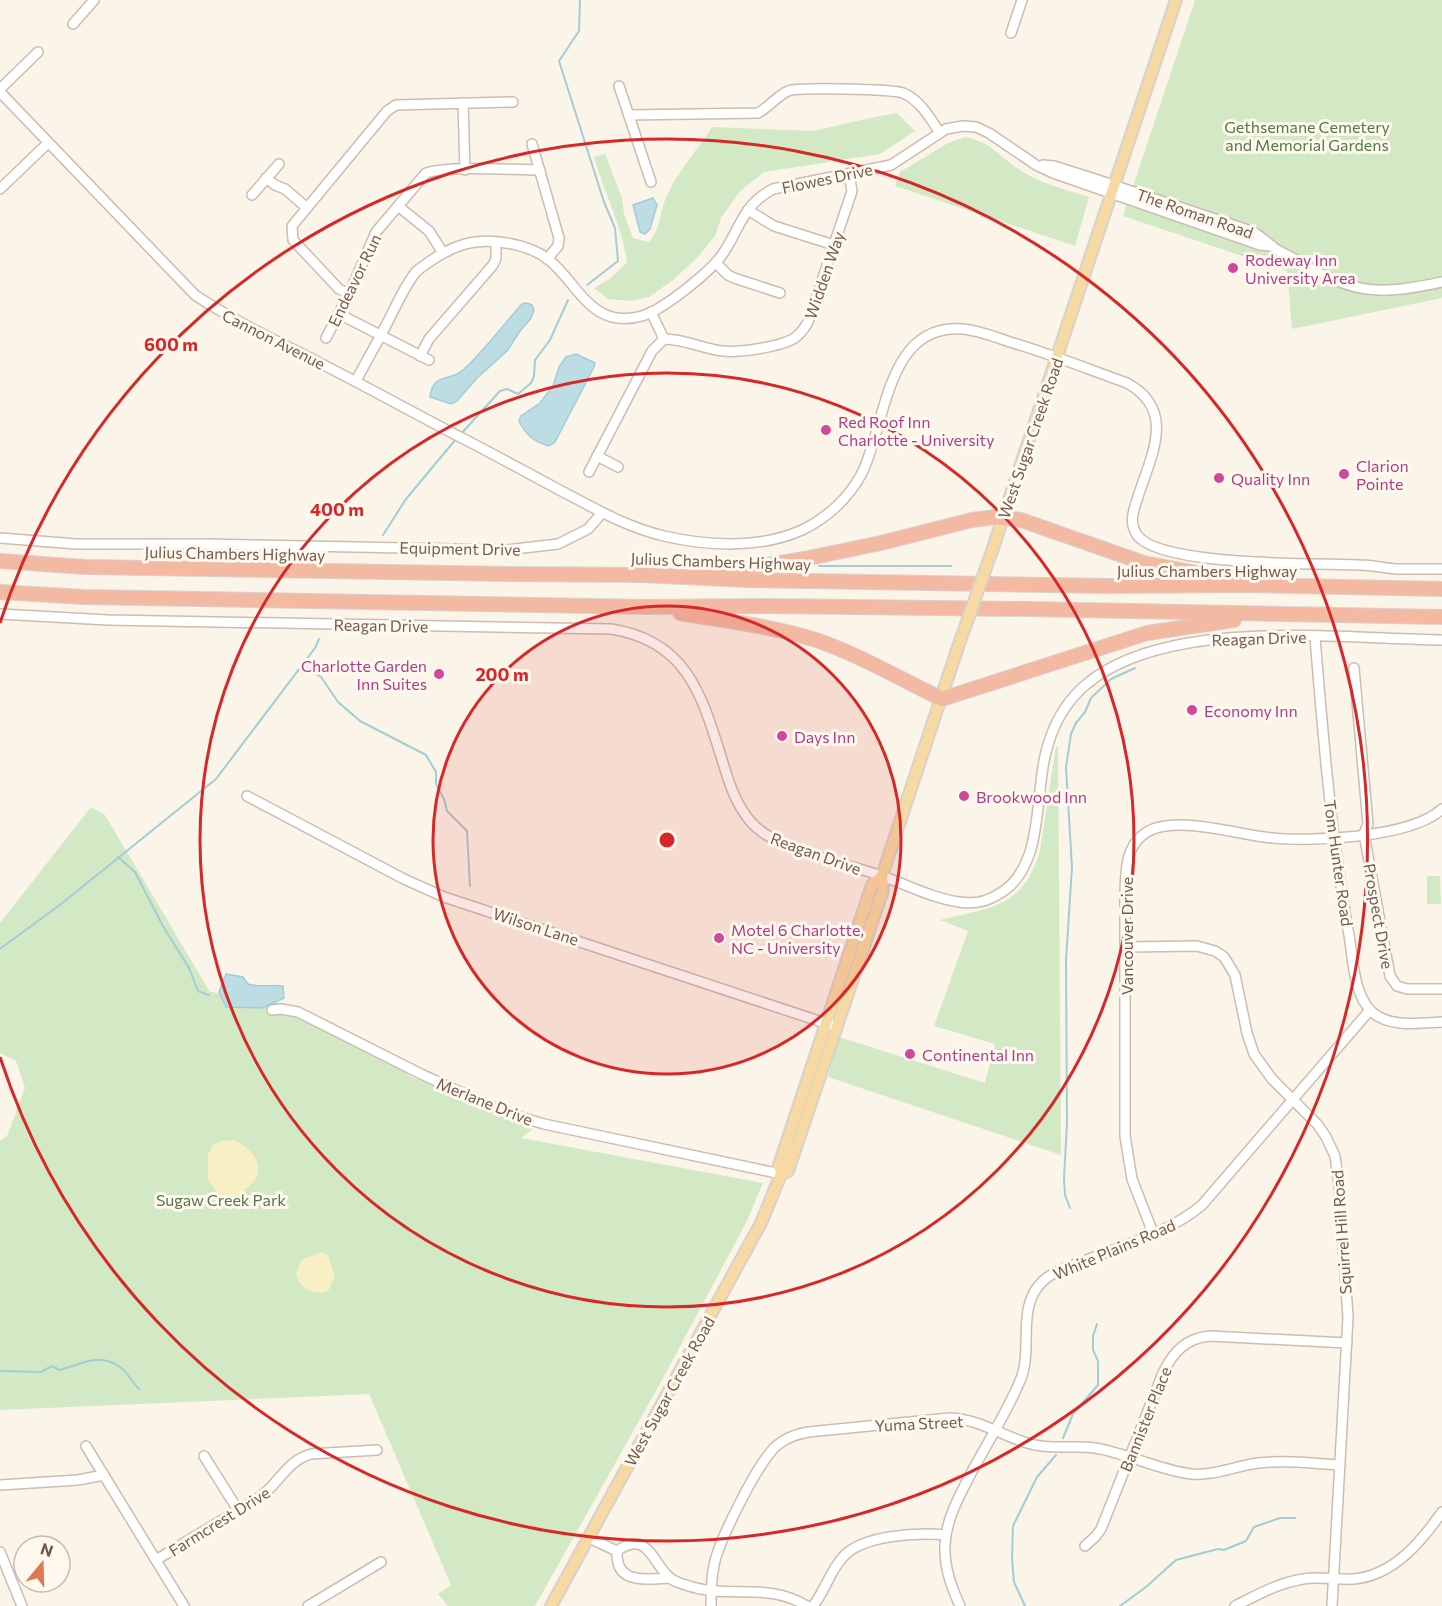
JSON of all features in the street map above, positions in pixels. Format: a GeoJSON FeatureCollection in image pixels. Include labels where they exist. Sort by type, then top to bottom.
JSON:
{"type":"FeatureCollection","features":[{"type":"Feature","properties":{"kind":"highway"},"geometry":{"type":"LineString","coordinates":[[642,574],[763,566],[881,543],[980,519],[1003,518],[1021,520],[1144,564],[1260,585]]}},
{"type":"Feature","properties":{"kind":"highway","name":"Julius Chambers Highway"},"geometry":{"type":"LineString","coordinates":[[0,561],[85,567],[495,574],[642,574],[748,580],[919,584],[1163,587],[1260,585],[1442,589]]}},
{"type":"Feature","properties":{"kind":"highway"},"geometry":{"type":"LineString","coordinates":[[0,592],[84,597],[646,607],[1028,609],[1442,617]]}},
{"type":"Feature","properties":{"kind":"highway"},"geometry":{"type":"LineString","coordinates":[[646,607],[755,625],[815,640],[865,659],[942,699],[1147,633],[1265,614]]}},
{"type":"Feature","properties":{"kind":"main road","name":"West Sugar Creek Road"},"geometry":{"type":"LineString","coordinates":[[781,1174],[788,1171],[837,1027],[883,890],[882,876],[1176,0]]}},
{"type":"Feature","properties":{"kind":"main road","name":"West Sugar Creek Road"},"geometry":{"type":"LineString","coordinates":[[552,1606],[759,1228],[781,1174],[778,1165],[872,885],[882,876]]}},
{"type":"Feature","properties":{"kind":"street"},"geometry":{"type":"LineString","coordinates":[[73,24],[94,0]]}},
{"type":"Feature","properties":{"kind":"street"},"geometry":{"type":"LineString","coordinates":[[1011,33],[1022,0]]}},
{"type":"Feature","properties":{"kind":"street"},"geometry":{"type":"LineString","coordinates":[[0,91],[38,52]]}},
{"type":"Feature","properties":{"kind":"street"},"geometry":{"type":"LineString","coordinates":[[619,86],[651,182]]}},
{"type":"Feature","properties":{"kind":"street"},"geometry":{"type":"LineString","coordinates":[[629,115],[758,113],[788,91],[887,90],[903,94],[916,102],[940,133]]}},
{"type":"Feature","properties":{"kind":"street","name":"Cannon Avenue"},"geometry":{"type":"LineString","coordinates":[[0,91],[195,295],[220,311],[602,513]]}},
{"type":"Feature","properties":{"kind":"street"},"geometry":{"type":"LineString","coordinates":[[349,294],[339,289],[293,240],[292,226],[392,107],[396,105],[513,102]]}},
{"type":"Feature","properties":{"kind":"street"},"geometry":{"type":"LineString","coordinates":[[463,103],[465,170]]}},
{"type":"Feature","properties":{"kind":"street","name":"Flowes Drive"},"geometry":{"type":"LineString","coordinates":[[356,381],[416,271],[443,253],[467,243],[496,243],[531,249],[559,270],[585,302],[596,310],[618,317],[642,316],[675,297],[716,263],[748,210],[762,195],[773,189],[891,165],[946,129],[963,126],[976,127],[989,133],[1036,165],[1053,173],[1113,190]]}},
{"type":"Feature","properties":{"kind":"street"},"geometry":{"type":"LineString","coordinates":[[0,189],[48,143]]}},
{"type":"Feature","properties":{"kind":"street"},"geometry":{"type":"LineString","coordinates":[[532,144],[559,238],[558,246],[547,259]]}},
{"type":"Feature","properties":{"kind":"street"},"geometry":{"type":"LineString","coordinates":[[252,195],[279,164]]}},
{"type":"Feature","properties":{"kind":"street","name":"Endeavor Run"},"geometry":{"type":"LineString","coordinates":[[326,338],[349,294],[376,232],[426,173],[465,170],[540,170]]}},
{"type":"Feature","properties":{"kind":"street","name":"Widden Way"},"geometry":{"type":"LineString","coordinates":[[664,339],[679,339],[732,352],[783,343],[803,331],[852,191],[849,174]]}},
{"type":"Feature","properties":{"kind":"street"},"geometry":{"type":"LineString","coordinates":[[266,178],[285,189],[307,208]]}},
{"type":"Feature","properties":{"kind":"street","name":"The Roman Road"},"geometry":{"type":"LineString","coordinates":[[1113,190],[1260,245],[1272,246],[1324,277],[1355,288],[1400,291],[1442,282]]}},
{"type":"Feature","properties":{"kind":"street"},"geometry":{"type":"LineString","coordinates":[[398,206],[429,231],[443,253]]}},
{"type":"Feature","properties":{"kind":"street"},"geometry":{"type":"LineString","coordinates":[[748,210],[774,226],[834,245]]}},
{"type":"Feature","properties":{"kind":"street"},"geometry":{"type":"LineString","coordinates":[[339,314],[424,358],[429,339],[493,265],[496,258],[496,243]]}},
{"type":"Feature","properties":{"kind":"street"},"geometry":{"type":"LineString","coordinates":[[716,263],[734,278],[780,293]]}},
{"type":"Feature","properties":{"kind":"street"},"geometry":{"type":"LineString","coordinates":[[589,472],[652,351],[664,339],[651,312]]}},
{"type":"Feature","properties":{"kind":"street"},"geometry":{"type":"LineString","coordinates":[[602,513],[663,536],[695,542],[739,543],[789,535],[825,516],[855,485],[865,465],[899,366],[910,350],[924,338],[935,333],[953,329],[971,330],[1042,351],[1127,383],[1152,405],[1157,423],[1156,435],[1132,519],[1136,534],[1148,544],[1171,551],[1230,561],[1442,569]]}},
{"type":"Feature","properties":{"kind":"street"},"geometry":{"type":"LineString","coordinates":[[597,456],[618,467]]}},
{"type":"Feature","properties":{"kind":"street","name":"Equipment Drive"},"geometry":{"type":"LineString","coordinates":[[0,538],[76,544],[506,550],[558,544],[588,529],[602,513]]}},
{"type":"Feature","properties":{"kind":"street","name":"Reagan Drive"},"geometry":{"type":"LineString","coordinates":[[0,614],[108,620],[626,631],[661,646],[688,672],[699,694],[738,804],[766,836],[797,849],[959,902],[978,902],[999,895],[1017,880],[1029,859],[1045,755],[1056,722],[1070,702],[1089,682],[1108,669],[1131,659],[1188,643],[1227,637],[1442,640]]}},
{"type":"Feature","properties":{"kind":"street","name":"Tom Hunter Road"},"geometry":{"type":"LineString","coordinates":[[1315,637],[1323,743],[1338,876],[1358,986],[1370,1010]]}},
{"type":"Feature","properties":{"kind":"street","name":"Prospect Drive"},"geometry":{"type":"LineString","coordinates":[[1354,668],[1368,824],[1364,834],[1390,976],[1397,986],[1407,989],[1442,989]]}},
{"type":"Feature","properties":{"kind":"street","name":"Wilson Lane"},"geometry":{"type":"LineString","coordinates":[[247,796],[404,879],[444,897],[837,1027]]}},
{"type":"Feature","properties":{"kind":"street"},"geometry":{"type":"LineString","coordinates":[[1334,837],[1418,824],[1442,809]]}},
{"type":"Feature","properties":{"kind":"street","name":"Vancouver Drive"},"geometry":{"type":"LineString","coordinates":[[1153,1233],[1132,1179],[1125,1136],[1127,862],[1133,845],[1149,830],[1163,825],[1180,824],[1283,839],[1334,837]]}},
{"type":"Feature","properties":{"kind":"street","name":"Squirrel Hill Road"},"geometry":{"type":"LineString","coordinates":[[1126,946],[1197,946],[1215,951],[1224,957],[1236,975],[1247,1033],[1254,1054],[1272,1079],[1313,1119],[1332,1150],[1338,1170],[1348,1317],[1332,1606]]}},
{"type":"Feature","properties":{"kind":"street","name":"Merlane Drive"},"geometry":{"type":"LineString","coordinates":[[272,1010],[298,1012],[421,1074],[504,1112],[544,1124],[781,1174]]}},
{"type":"Feature","properties":{"kind":"street"},"geometry":{"type":"LineString","coordinates":[[1370,1010],[1383,1019],[1401,1023],[1442,1022]]}},
{"type":"Feature","properties":{"kind":"street","name":"White Plains Road"},"geometry":{"type":"LineString","coordinates":[[960,1606],[946,1569],[946,1535],[954,1506],[1020,1380],[1024,1369],[1027,1311],[1040,1285],[1058,1271],[1179,1222],[1202,1205],[1370,1010]]}},
{"type":"Feature","properties":{"kind":"street","name":"Bannister Place"},"geometry":{"type":"LineString","coordinates":[[1084,1546],[1101,1529],[1169,1360],[1175,1351],[1188,1341],[1210,1336],[1347,1343]]}},
{"type":"Feature","properties":{"kind":"street","name":"Yuma Street"},"geometry":{"type":"LineString","coordinates":[[711,1606],[714,1564],[718,1549],[766,1458],[773,1449],[788,1438],[808,1432],[950,1418],[964,1419],[1037,1446],[1093,1448],[1191,1474],[1212,1473],[1267,1462],[1340,1465]]}},
{"type":"Feature","properties":{"kind":"street"},"geometry":{"type":"LineString","coordinates":[[86,1446],[184,1606]]}},
{"type":"Feature","properties":{"kind":"street","name":"Farmcrest Drive"},"geometry":{"type":"LineString","coordinates":[[156,1560],[270,1490],[288,1467],[303,1456],[377,1450]]}},
{"type":"Feature","properties":{"kind":"street"},"geometry":{"type":"LineString","coordinates":[[204,1456],[238,1510]]}},
{"type":"Feature","properties":{"kind":"street"},"geometry":{"type":"LineString","coordinates":[[0,1485],[78,1480],[104,1475]]}},
{"type":"Feature","properties":{"kind":"street"},"geometry":{"type":"LineString","coordinates":[[1235,1606],[1290,1581],[1365,1577],[1392,1566],[1418,1543],[1442,1512]]}},
{"type":"Feature","properties":{"kind":"street"},"geometry":{"type":"LineString","coordinates":[[813,1606],[841,1559],[858,1544],[874,1539],[929,1534],[946,1535]]}},
{"type":"Feature","properties":{"kind":"street"},"geometry":{"type":"LineString","coordinates":[[589,1538],[617,1551]]}},
{"type":"Feature","properties":{"kind":"street"},"geometry":{"type":"LineString","coordinates":[[617,1551],[625,1546],[636,1544],[648,1548],[670,1578]]}},
{"type":"Feature","properties":{"kind":"street"},"geometry":{"type":"LineString","coordinates":[[617,1551],[619,1568],[624,1574],[633,1578],[670,1578],[693,1588],[711,1591],[775,1592],[807,1606]]}},
{"type":"Feature","properties":{"kind":"street"},"geometry":{"type":"LineString","coordinates":[[0,1552],[22,1606]]}},
{"type":"Feature","properties":{"kind":"street"},"geometry":{"type":"LineString","coordinates":[[308,1606],[381,1562]]}},
{"type":"Feature","properties":{"kind":"green space","name":"Gethsemane Cemetery and Memorial Gardens"},"geometry":{"type":"Polygon","coordinates":[[[1195,0],[1442,0],[1442,298],[1292,329],[1287,271],[1123,216],[1195,0]]]}},
{"type":"Feature","properties":{"kind":"green space"},"geometry":{"type":"Polygon","coordinates":[[[897,113],[915,131],[880,154],[764,172],[740,191],[721,218],[715,236],[697,258],[673,280],[649,297],[631,301],[608,299],[594,288],[611,278],[627,262],[621,235],[594,157],[605,154],[622,198],[624,214],[633,238],[649,242],[657,228],[668,193],[712,127],[813,131],[897,113]]]}},
{"type":"Feature","properties":{"kind":"green space"},"geometry":{"type":"Polygon","coordinates":[[[965,137],[982,142],[1012,165],[1036,179],[1089,197],[1075,246],[895,186],[900,172],[948,143],[965,137]]]}},
{"type":"Feature","properties":{"kind":"green space"},"geometry":{"type":"Polygon","coordinates":[[[1056,746],[1058,747],[1061,1155],[828,1077],[839,1037],[985,1083],[995,1044],[934,1026],[968,931],[940,920],[989,908],[1015,894],[1025,884],[1040,850],[1056,746]]]}},
{"type":"Feature","properties":{"kind":"green space","name":"Sugaw Creek Park"},"geometry":{"type":"Polygon","coordinates":[[[91,807],[105,815],[210,992],[286,1004],[412,1064],[407,1075],[533,1129],[521,1138],[763,1183],[746,1223],[662,1380],[535,1606],[448,1606],[438,1594],[451,1585],[369,1394],[0,1410],[0,1141],[7,1136],[25,1088],[16,1061],[0,1053],[0,923],[91,807]]]}},
{"type":"Feature","properties":{"kind":"green space"},"geometry":{"type":"Polygon","coordinates":[[[1427,876],[1440,876],[1441,904],[1427,904],[1427,876]]]}},
{"type":"Feature","properties":{"kind":"sand"},"geometry":{"type":"Polygon","coordinates":[[[234,1140],[242,1144],[254,1156],[257,1162],[257,1176],[253,1183],[236,1195],[219,1195],[208,1180],[208,1155],[213,1145],[221,1141],[234,1140]]]}},
{"type":"Feature","properties":{"kind":"sand"},"geometry":{"type":"Polygon","coordinates":[[[322,1252],[328,1255],[335,1276],[329,1290],[316,1292],[302,1285],[296,1274],[301,1260],[322,1252]]]}},
{"type":"Feature","properties":{"kind":"water"},"geometry":{"type":"Polygon","coordinates":[[[653,198],[657,205],[650,229],[645,234],[640,232],[633,205],[653,198]]]}},
{"type":"Feature","properties":{"kind":"water"},"geometry":{"type":"Polygon","coordinates":[[[522,304],[532,305],[534,310],[531,318],[507,351],[477,378],[457,401],[451,404],[430,397],[438,381],[463,370],[522,304]]]}},
{"type":"Feature","properties":{"kind":"water"},"geometry":{"type":"Polygon","coordinates":[[[576,354],[595,363],[594,367],[555,442],[549,446],[531,437],[519,421],[521,416],[540,403],[553,386],[559,367],[566,357],[576,354]]]}},
{"type":"Feature","properties":{"kind":"water"},"geometry":{"type":"Polygon","coordinates":[[[226,974],[243,977],[248,984],[283,986],[284,998],[262,1008],[226,1007],[219,992],[226,974]]]}},
{"type":"Feature","properties":{"kind":"waterway"},"geometry":{"type":"LineString","coordinates":[[580,0],[579,31],[559,61],[604,202],[615,228],[618,261],[587,285]]}},
{"type":"Feature","properties":{"kind":"waterway"},"geometry":{"type":"LineString","coordinates":[[460,435],[500,391],[507,389],[518,394],[531,383],[535,360],[550,340],[568,300]]}},
{"type":"Feature","properties":{"kind":"waterway"},"geometry":{"type":"LineString","coordinates":[[383,535],[406,499],[456,439]]}},
{"type":"Feature","properties":{"kind":"waterway"},"geometry":{"type":"LineString","coordinates":[[819,566],[951,566]]}},
{"type":"Feature","properties":{"kind":"waterway"},"geometry":{"type":"LineString","coordinates":[[0,949],[61,904],[216,779],[315,648],[319,639]]}},
{"type":"Feature","properties":{"kind":"waterway"},"geometry":{"type":"LineString","coordinates":[[302,665],[321,677],[338,702],[360,721],[426,755],[436,772],[436,784],[447,811],[467,831],[470,886]]}},
{"type":"Feature","properties":{"kind":"waterway"},"geometry":{"type":"LineString","coordinates":[[1070,1208],[1065,1195],[1064,1178],[1067,1123],[1066,960],[1072,867],[1066,767],[1071,734],[1091,698],[1111,679],[1135,668]]}},
{"type":"Feature","properties":{"kind":"waterway"},"geometry":{"type":"LineString","coordinates":[[118,857],[135,872],[164,928],[189,968],[198,991],[209,995]]}},
{"type":"Feature","properties":{"kind":"waterway"},"geometry":{"type":"LineString","coordinates":[[1063,1438],[1073,1414],[1098,1385],[1098,1361],[1093,1350],[1093,1336],[1097,1324]]}},
{"type":"Feature","properties":{"kind":"waterway"},"geometry":{"type":"LineString","coordinates":[[0,1371],[41,1372],[52,1366],[60,1370],[90,1361],[105,1360],[123,1369],[139,1389]]}},
{"type":"Feature","properties":{"kind":"waterway"},"geometry":{"type":"LineString","coordinates":[[1025,1606],[1014,1582],[1013,1526],[1037,1477],[1056,1455]]}},
{"type":"Feature","properties":{"kind":"waterway"},"geometry":{"type":"LineString","coordinates":[[1120,1606],[1146,1587],[1176,1560],[1218,1549],[1224,1550],[1246,1541],[1254,1527],[1280,1518],[1295,1518]]}},
{"type":"Feature","properties":{"kind":"place","name":"Rodeway Inn University Area"},"geometry":{"type":"Point","coordinates":[1233,268]}},
{"type":"Feature","properties":{"kind":"place","name":"Red Roof Inn Charlotte - University"},"geometry":{"type":"Point","coordinates":[826,430]}},
{"type":"Feature","properties":{"kind":"place","name":"Clarion Pointe"},"geometry":{"type":"Point","coordinates":[1344,474]}},
{"type":"Feature","properties":{"kind":"place","name":"Quality Inn"},"geometry":{"type":"Point","coordinates":[1219,478]}},
{"type":"Feature","properties":{"kind":"place","name":"Charlotte Garden Inn Suites"},"geometry":{"type":"Point","coordinates":[439,674]}},
{"type":"Feature","properties":{"kind":"place","name":"Economy Inn"},"geometry":{"type":"Point","coordinates":[1192,710]}},
{"type":"Feature","properties":{"kind":"place","name":"Days Inn"},"geometry":{"type":"Point","coordinates":[782,736]}},
{"type":"Feature","properties":{"kind":"place","name":"Brookwood Inn"},"geometry":{"type":"Point","coordinates":[964,796]}},
{"type":"Feature","properties":{"kind":"place","name":"Motel 6 Charlotte, NC - University"},"geometry":{"type":"Point","coordinates":[719,938]}},
{"type":"Feature","properties":{"kind":"place","name":"Continental Inn"},"geometry":{"type":"Point","coordinates":[910,1054]}}]}
